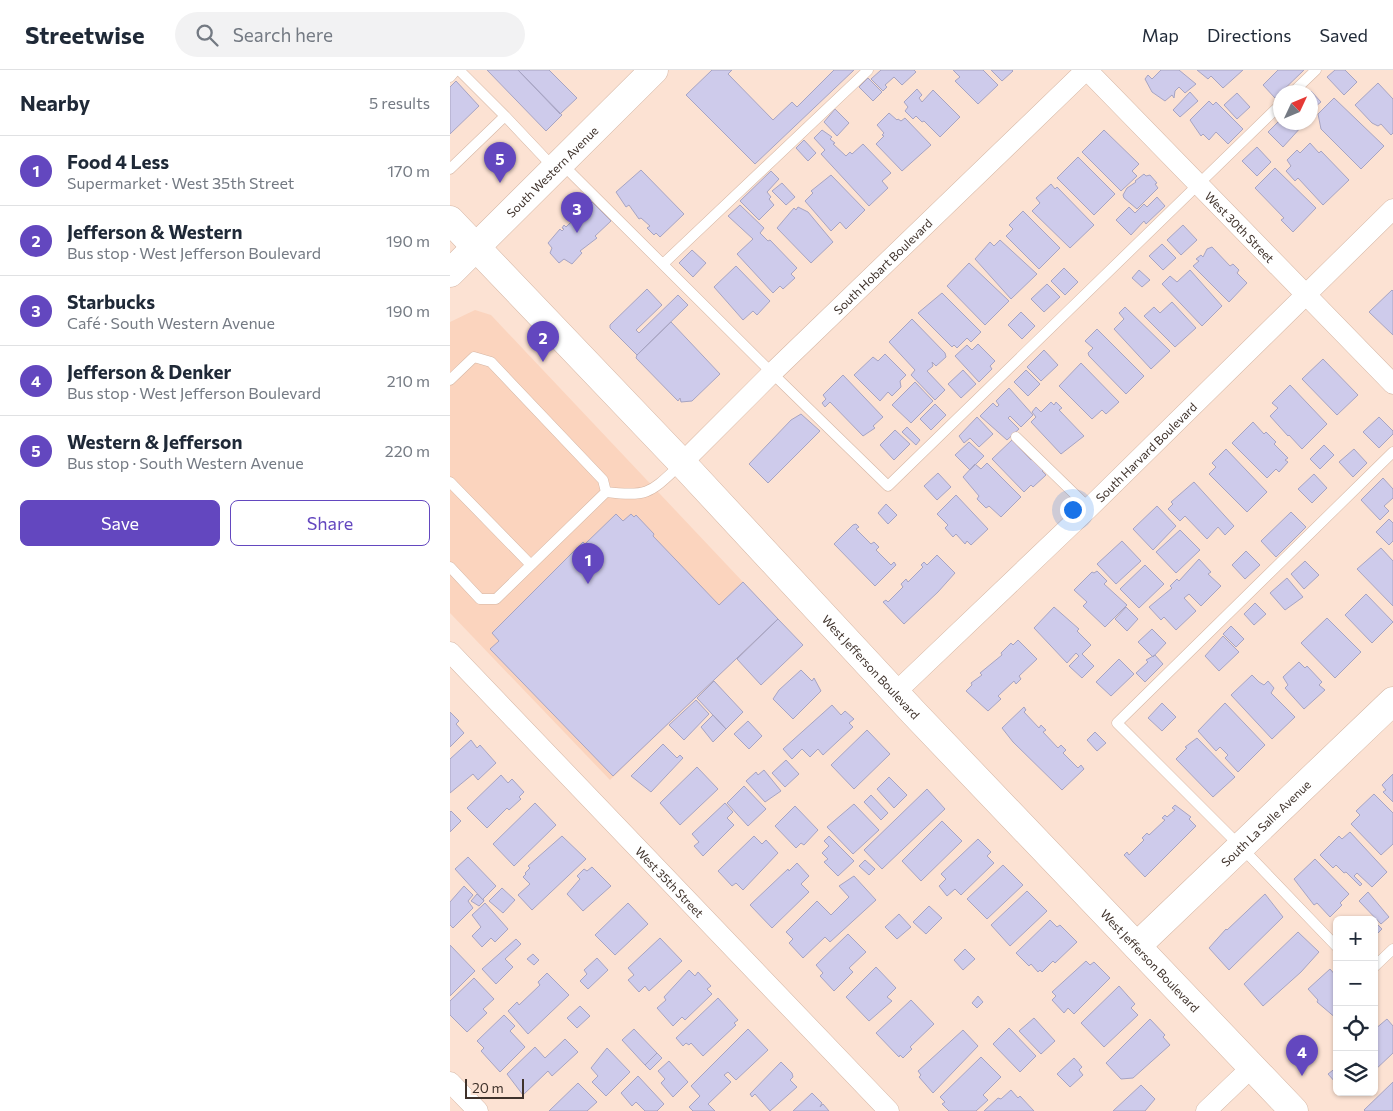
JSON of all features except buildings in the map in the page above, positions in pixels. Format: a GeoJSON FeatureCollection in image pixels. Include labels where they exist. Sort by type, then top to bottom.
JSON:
{"type":"FeatureCollection","features":[{"type":"Feature","properties":{"kind":"main road","name":"South Western Avenue"},"geometry":{"type":"LineString","coordinates":[[450,273],[654,70]]}},
{"type":"Feature","properties":{"kind":"main road","name":"West Jefferson Boulevard"},"geometry":{"type":"LineString","coordinates":[[450,220],[682,463],[895,693],[1294,1111]]}},
{"type":"Feature","properties":{"kind":"main road","name":"South La Salle Avenue"},"geometry":{"type":"LineString","coordinates":[[1137,946],[1393,701]]}},
{"type":"Feature","properties":{"kind":"street","name":"West 30th Street"},"geometry":{"type":"LineString","coordinates":[[1086,70],[1393,384]]}},
{"type":"Feature","properties":{"kind":"street","name":"South Hobart Boulevard"},"geometry":{"type":"LineString","coordinates":[[682,463],[772,373],[1086,70]]}},
{"type":"Feature","properties":{"kind":"street","name":"South Harvard Boulevard"},"geometry":{"type":"LineString","coordinates":[[895,693],[1088,508],[1393,209]]}},
{"type":"Feature","properties":{"kind":"street","name":"West 35th Street"},"geometry":{"type":"LineString","coordinates":[[450,652],[889,1111]]}},
{"type":"Feature","properties":{"kind":"street"},"geometry":{"type":"LineString","coordinates":[[1206,1111],[1253,1066]]}},
{"type":"Feature","properties":{"kind":"street"},"geometry":{"type":"LineString","coordinates":[[450,1082],[478,1111]]}},
{"type":"Feature","properties":{"kind":"lane"},"geometry":{"type":"LineString","coordinates":[[450,76],[458,70],[663,264],[888,486],[1273,111]]}},
{"type":"Feature","properties":{"kind":"lane"},"geometry":{"type":"LineString","coordinates":[[663,264],[868,70]]}},
{"type":"Feature","properties":{"kind":"lane"},"geometry":{"type":"LineString","coordinates":[[1300,85],[1316,70]]}},
{"type":"Feature","properties":{"kind":"lane"},"geometry":{"type":"LineString","coordinates":[[450,169],[505,116]]}},
{"type":"Feature","properties":{"kind":"lane"},"geometry":{"type":"LineString","coordinates":[[450,380],[474,357],[490,362],[604,480],[606,492]]}},
{"type":"Feature","properties":{"kind":"lane"},"geometry":{"type":"LineString","coordinates":[[1016,437],[1088,508]]}},
{"type":"Feature","properties":{"kind":"lane"},"geometry":{"type":"LineString","coordinates":[[1333,943],[1241,847],[1117,723],[1393,452]]}},
{"type":"Feature","properties":{"kind":"lane"},"geometry":{"type":"LineString","coordinates":[[606,492],[635,496],[653,491],[682,463]]}},
{"type":"Feature","properties":{"kind":"lane"},"geometry":{"type":"LineString","coordinates":[[450,482],[531,565]]}},
{"type":"Feature","properties":{"kind":"lane"},"geometry":{"type":"LineString","coordinates":[[450,567],[480,599],[496,599],[606,492]]}},
{"type":"Feature","properties":{"kind":"lane"},"geometry":{"type":"LineString","coordinates":[[1378,964],[1393,949]]}},
{"type":"Feature","properties":{"kind":"shaded area"},"geometry":{"type":"Polygon","coordinates":[[[475,310],[491,315],[778,619],[610,780],[450,613],[450,322],[475,310]]]}},
{"type":"Feature","properties":{"kind":"place","name":"Western & Jefferson"},"geometry":{"type":"Point","coordinates":[500,183]}},
{"type":"Feature","properties":{"kind":"place","name":"Starbucks"},"geometry":{"type":"Point","coordinates":[577,233]}},
{"type":"Feature","properties":{"kind":"place","name":"Jefferson & Western"},"geometry":{"type":"Point","coordinates":[543,362]}},
{"type":"Feature","properties":{"kind":"place","name":"Food 4 Less"},"geometry":{"type":"Point","coordinates":[588,584]}},
{"type":"Feature","properties":{"kind":"place","name":"Jefferson & Denker"},"geometry":{"type":"Point","coordinates":[1302,1076]}}]}
